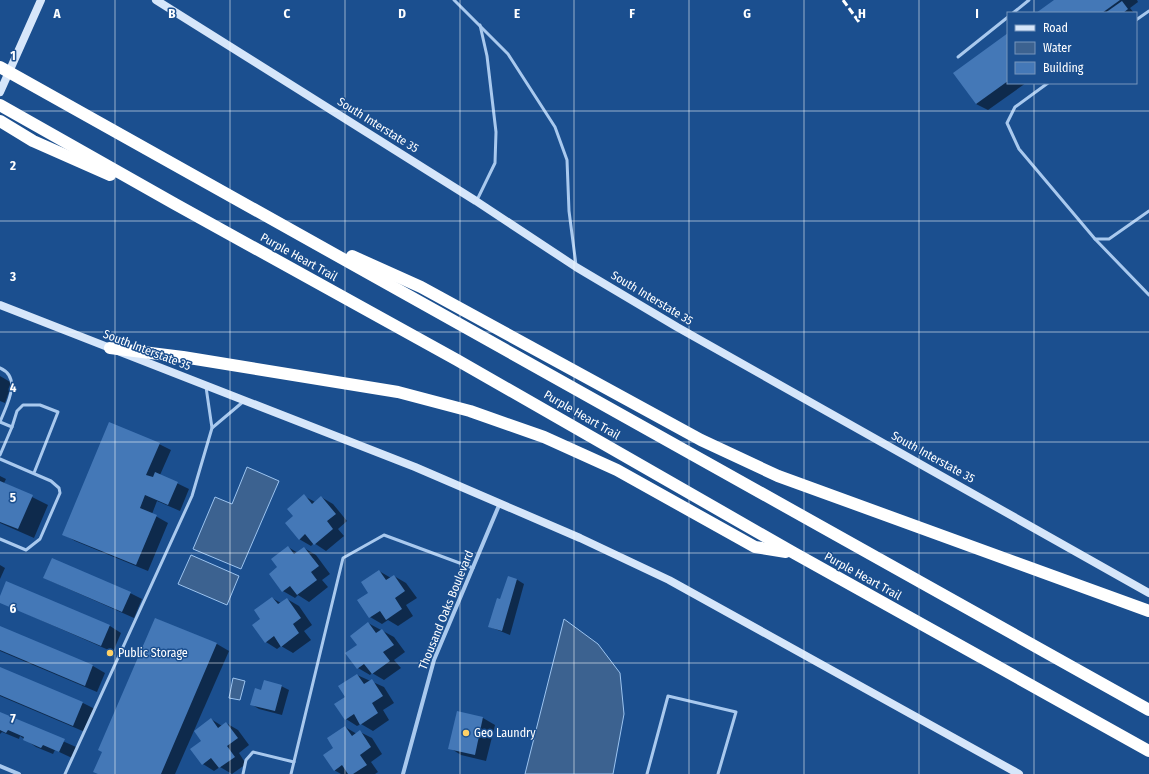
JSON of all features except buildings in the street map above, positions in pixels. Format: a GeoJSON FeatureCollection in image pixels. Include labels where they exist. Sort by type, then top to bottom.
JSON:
{"type":"FeatureCollection","features":[{"type":"Feature","properties":{"kind":"highway","name":"Purple Heart Trail"},"geometry":{"type":"LineString","coordinates":[[0,67],[1149,710]]}},
{"type":"Feature","properties":{"kind":"highway","name":"Purple Heart Trail"},"geometry":{"type":"LineString","coordinates":[[0,105],[174,204],[457,360],[794,553],[1149,751]]}},
{"type":"Feature","properties":{"kind":"highway"},"geometry":{"type":"LineString","coordinates":[[0,122],[33,141],[174,204]]}},
{"type":"Feature","properties":{"kind":"highway"},"geometry":{"type":"LineString","coordinates":[[282,225],[421,287],[701,440],[778,476],[1149,610]]}},
{"type":"Feature","properties":{"kind":"highway"},"geometry":{"type":"LineString","coordinates":[[110,348],[183,357],[392,391],[470,410],[544,437],[602,464],[756,547],[794,553]]}},
{"type":"Feature","properties":{"kind":"main road"},"geometry":{"type":"LineString","coordinates":[[0,92],[40,0]]}},
{"type":"Feature","properties":{"kind":"main road","name":"South Interstate 35"},"geometry":{"type":"LineString","coordinates":[[156,0],[476,201],[576,267],[677,327],[1149,593]]}},
{"type":"Feature","properties":{"kind":"main road","name":"South Interstate 35"},"geometry":{"type":"LineString","coordinates":[[0,305],[416,467],[500,502],[669,580],[1019,774]]}},
{"type":"Feature","properties":{"kind":"street","name":"Thousand Oaks Boulevard"},"geometry":{"type":"LineString","coordinates":[[403,774],[434,660],[500,502]]}},
{"type":"Feature","properties":{"kind":"street"},"geometry":{"type":"LineString","coordinates":[[0,766],[18,774]]}},
{"type":"Feature","properties":{"kind":"lane"},"geometry":{"type":"LineString","coordinates":[[454,0],[508,54],[555,127],[568,160],[569,211],[576,267]]}},
{"type":"Feature","properties":{"kind":"lane"},"geometry":{"type":"LineString","coordinates":[[1014,12],[1029,0]]}},
{"type":"Feature","properties":{"kind":"lane"},"geometry":{"type":"LineString","coordinates":[[1137,19],[1149,11]]}},
{"type":"Feature","properties":{"kind":"lane"},"geometry":{"type":"LineString","coordinates":[[958,57],[1007,18]]}},
{"type":"Feature","properties":{"kind":"lane"},"geometry":{"type":"LineString","coordinates":[[476,201],[495,163],[496,132],[487,56],[480,25]]}},
{"type":"Feature","properties":{"kind":"lane"},"geometry":{"type":"LineString","coordinates":[[1047,84],[1015,107],[1007,124],[1019,149],[1094,239],[1149,295]]}},
{"type":"Feature","properties":{"kind":"lane"},"geometry":{"type":"LineString","coordinates":[[1094,239],[1109,239],[1149,211]]}},
{"type":"Feature","properties":{"kind":"lane"},"geometry":{"type":"LineString","coordinates":[[0,368],[10,377],[13,385],[0,422],[12,427]]}},
{"type":"Feature","properties":{"kind":"lane"},"geometry":{"type":"LineString","coordinates":[[65,774],[192,496],[212,428],[206,386]]}},
{"type":"Feature","properties":{"kind":"lane"},"geometry":{"type":"LineString","coordinates":[[212,428],[244,401]]}},
{"type":"Feature","properties":{"kind":"lane"},"geometry":{"type":"LineString","coordinates":[[0,455],[18,411],[23,405],[40,405],[58,412],[34,473]]}},
{"type":"Feature","properties":{"kind":"lane"},"geometry":{"type":"LineString","coordinates":[[0,459],[51,481],[59,488],[60,494],[40,539],[26,550],[0,539]]}},
{"type":"Feature","properties":{"kind":"lane"},"geometry":{"type":"LineString","coordinates":[[291,774],[343,558],[384,535],[473,568]]}},
{"type":"Feature","properties":{"kind":"lane"},"geometry":{"type":"LineString","coordinates":[[647,774],[668,696],[736,712],[718,774]]}},
{"type":"Feature","properties":{"kind":"lane"},"geometry":{"type":"LineString","coordinates":[[243,774],[246,760],[253,752],[294,762]]}},
{"type":"Feature","properties":{"kind":"water"},"geometry":{"type":"Polygon","coordinates":[[[247,467],[279,481],[241,569],[193,549],[215,497],[232,504],[247,467]]]}},
{"type":"Feature","properties":{"kind":"water"},"geometry":{"type":"Polygon","coordinates":[[[191,555],[239,576],[227,605],[178,584],[191,555]]]}},
{"type":"Feature","properties":{"kind":"water"},"geometry":{"type":"Polygon","coordinates":[[[564,619],[598,644],[620,673],[624,714],[613,774],[525,774],[564,619]]]}},
{"type":"Feature","properties":{"kind":"water"},"geometry":{"type":"Polygon","coordinates":[[[233,678],[245,681],[240,700],[229,698],[233,678]]]}},
{"type":"Feature","properties":{"kind":"railway"},"geometry":{"type":"LineString","coordinates":[[843,0],[859,22]]}},
{"type":"Feature","properties":{"kind":"place","name":"Public Storage"},"geometry":{"type":"Point","coordinates":[110,653]}},
{"type":"Feature","properties":{"kind":"place","name":"Geo Laundry"},"geometry":{"type":"Point","coordinates":[466,733]}}]}
